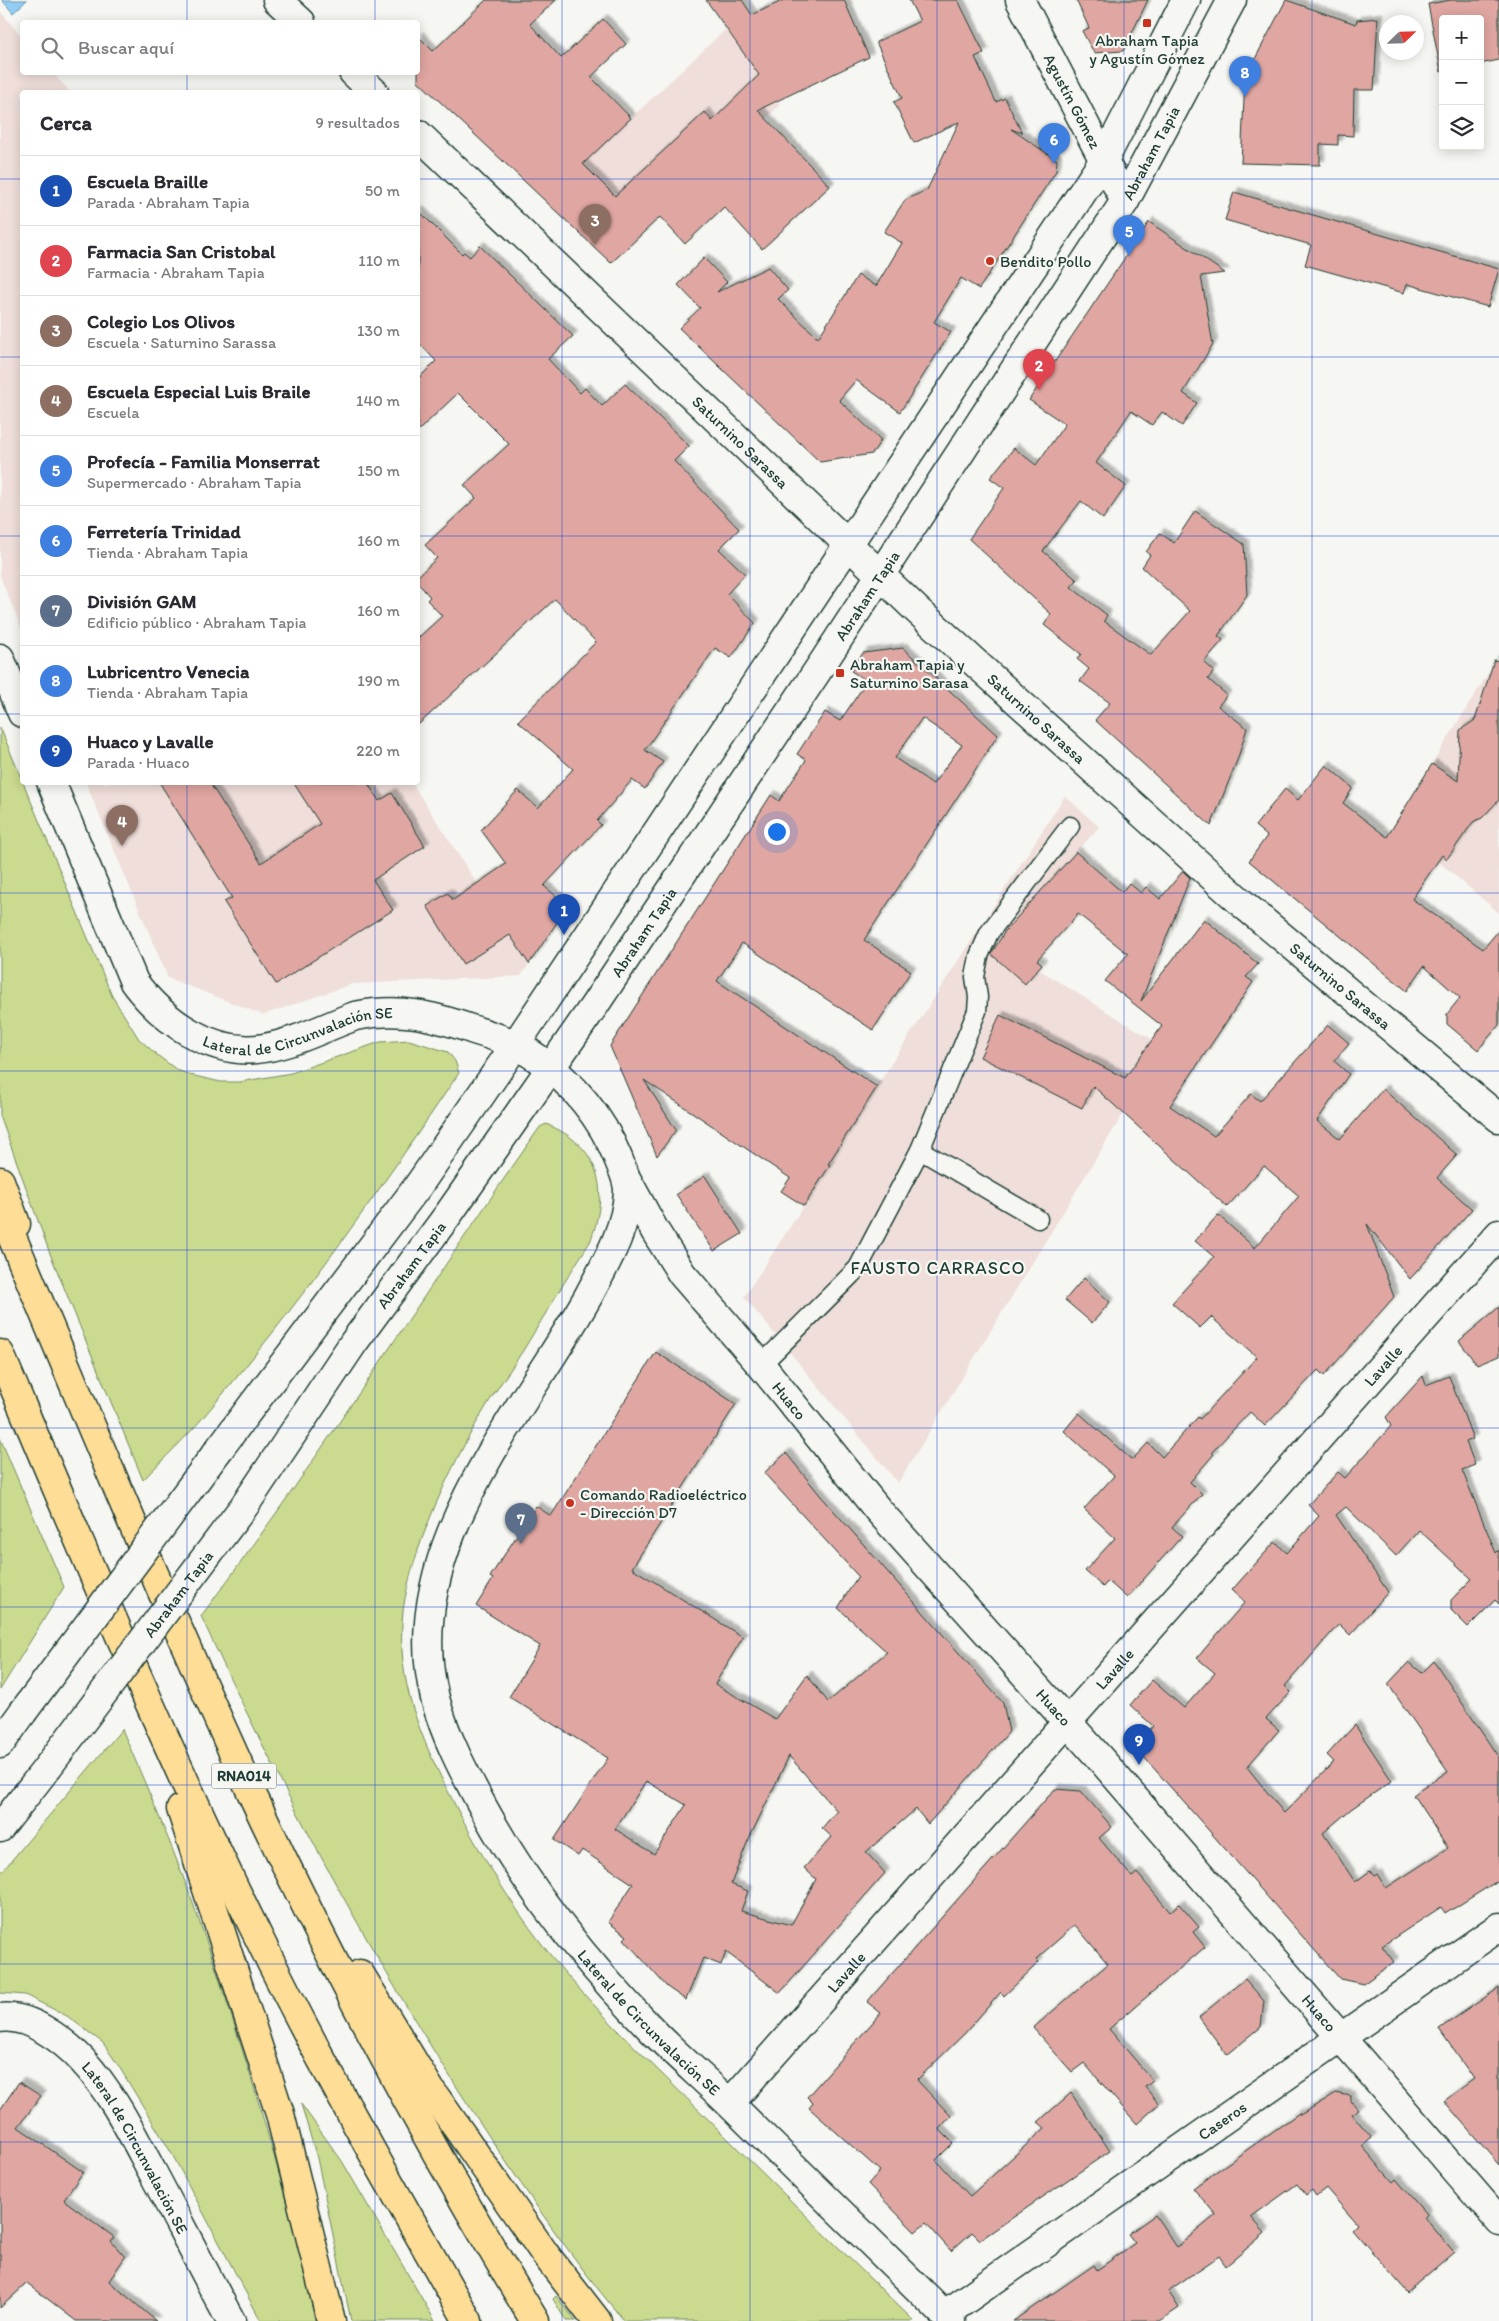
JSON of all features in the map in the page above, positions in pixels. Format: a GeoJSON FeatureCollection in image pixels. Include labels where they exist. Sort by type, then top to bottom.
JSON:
{"type":"FeatureCollection","features":[{"type":"Feature","properties":{"kind":"highway"},"geometry":{"type":"LineString","coordinates":[[0,1181],[68,1372]]}},
{"type":"Feature","properties":{"kind":"highway","name":"RNA014"},"geometry":{"type":"LineString","coordinates":[[0,1208],[110,1472],[254,1796],[326,1945],[399,2083],[491,2250],[535,2321]]}},
{"type":"Feature","properties":{"kind":"highway","name":"RNA014"},"geometry":{"type":"LineString","coordinates":[[0,1354],[145,1695],[236,1891],[306,2030],[419,2237],[468,2321]]}},
{"type":"Feature","properties":{"kind":"highway"},"geometry":{"type":"LineString","coordinates":[[145,1695],[280,2114],[331,2321]]}},
{"type":"Feature","properties":{"kind":"highway"},"geometry":{"type":"LineString","coordinates":[[254,1796],[430,2089],[539,2246],[597,2321]]}},
{"type":"Feature","properties":{"kind":"street"},"geometry":{"type":"LineString","coordinates":[[277,0],[299,20]]}},
{"type":"Feature","properties":{"kind":"street","name":"Agustín Gómez"},"geometry":{"type":"LineString","coordinates":[[1020,0],[1125,201]]}},
{"type":"Feature","properties":{"kind":"street"},"geometry":{"type":"LineString","coordinates":[[0,1744],[418,1186],[516,1044],[1104,160],[1186,0]]}},
{"type":"Feature","properties":{"kind":"street","name":"Abraham Tapia"},"geometry":{"type":"LineString","coordinates":[[0,1828],[245,1505],[354,1342],[450,1212],[600,998],[1125,201],[1232,0]]}},
{"type":"Feature","properties":{"kind":"street"},"geometry":{"type":"LineString","coordinates":[[356,75],[372,90]]}},
{"type":"Feature","properties":{"kind":"street","name":"Saturnino Sarassa"},"geometry":{"type":"LineString","coordinates":[[420,136],[848,544],[1105,780],[1244,905],[1499,1118]]}},
{"type":"Feature","properties":{"kind":"street"},"geometry":{"type":"LineString","coordinates":[[0,658],[20,708]]}},
{"type":"Feature","properties":{"kind":"street","name":"Lateral de Circunvalación SE"},"geometry":{"type":"LineString","coordinates":[[52,785],[134,982],[147,1000],[162,1014],[194,1035],[212,1043],[236,1048],[262,1049],[355,1016],[370,1013],[402,1012],[435,1016],[516,1044],[550,1068],[590,1107],[613,1147],[627,1180],[628,1193],[624,1221],[606,1263],[578,1315],[474,1484],[443,1555],[434,1585],[428,1639],[434,1696],[461,1764],[496,1832],[570,1940],[653,2031],[730,2103],[948,2318]]}},
{"type":"Feature","properties":{"kind":"street","name":"Huaco"},"geometry":{"type":"LineString","coordinates":[[627,1180],[650,1223],[682,1274],[761,1366],[878,1510],[1068,1722],[1499,2221]]}},
{"type":"Feature","properties":{"kind":"street","name":"Lavalle"},"geometry":{"type":"LineString","coordinates":[[730,2103],[1499,1234]]}},
{"type":"Feature","properties":{"kind":"street","name":"Caseros"},"geometry":{"type":"LineString","coordinates":[[948,2318],[1341,2037],[1499,1927]]}},
{"type":"Feature","properties":{"kind":"street","name":"Lateral de Circunvalación SE"},"geometry":{"type":"LineString","coordinates":[[0,2018],[8,2017],[31,2023],[57,2039],[82,2060],[108,2092],[140,2148],[231,2321]]}},
{"type":"Feature","properties":{"kind":"lane"},"geometry":{"type":"LineString","coordinates":[[761,1366],[858,1268],[920,1150],[978,1011],[975,978],[979,956],[989,934],[1070,826]]}},
{"type":"Feature","properties":{"kind":"lane"},"geometry":{"type":"LineString","coordinates":[[920,1150],[1038,1219]]}},
{"type":"Feature","properties":{"kind":"shaded area"},"geometry":{"type":"Polygon","coordinates":[[[0,11],[20,35],[20,75],[55,75],[68,90],[20,90],[20,625],[0,576],[0,11]]]}},
{"type":"Feature","properties":{"kind":"shaded area"},"geometry":{"type":"Polygon","coordinates":[[[726,29],[780,105],[611,263],[544,200],[726,29]]]}},
{"type":"Feature","properties":{"kind":"shaded area"},"geometry":{"type":"Polygon","coordinates":[[[1499,656],[1499,913],[1438,861],[1369,960],[1330,928],[1499,656]]]}},
{"type":"Feature","properties":{"kind":"shaded area"},"geometry":{"type":"Polygon","coordinates":[[[87,785],[413,785],[529,964],[521,976],[352,984],[263,1015],[168,978],[87,785]]]}},
{"type":"Feature","properties":{"kind":"shaded area"},"geometry":{"type":"Polygon","coordinates":[[[1065,796],[1099,827],[1005,931],[990,953],[1025,984],[1038,969],[1153,1040],[1111,1102],[1123,1114],[898,1483],[744,1297],[830,1166],[827,1163],[1065,796]]]}},
{"type":"Feature","properties":{"kind":"green space"},"geometry":{"type":"Polygon","coordinates":[[[0,727],[20,775],[20,785],[24,785],[112,996],[139,1039],[157,1055],[177,1070],[190,1075],[221,1082],[240,1082],[291,1073],[380,1042],[409,1040],[448,1052],[455,1061],[459,1073],[399,1161],[306,1290],[199,1423],[143,1480],[49,1251],[0,1116],[0,727]]]}},
{"type":"Feature","properties":{"kind":"green space"},"geometry":{"type":"Polygon","coordinates":[[[546,1124],[565,1133],[579,1144],[589,1157],[596,1172],[599,1188],[596,1223],[590,1242],[469,1436],[433,1510],[423,1536],[407,1587],[403,1611],[403,1661],[413,1708],[430,1754],[478,1847],[506,1894],[554,1960],[628,2040],[914,2321],[624,2321],[558,2237],[517,2178],[458,2089],[387,1974],[290,1798],[201,1616],[289,1496],[540,1127],[546,1124]]]}},
{"type":"Feature","properties":{"kind":"green space"},"geometry":{"type":"Polygon","coordinates":[[[0,1438],[64,1587],[0,1690],[0,1438]]]}},
{"type":"Feature","properties":{"kind":"green space"},"geometry":{"type":"Polygon","coordinates":[[[122,1729],[179,1867],[206,1940],[242,2048],[289,2211],[317,2321],[261,2321],[172,2154],[103,2043],[67,2016],[25,1995],[0,1993],[0,1874],[122,1729]]]}},
{"type":"Feature","properties":{"kind":"green space"},"geometry":{"type":"Polygon","coordinates":[[[301,2104],[342,2161],[435,2321],[351,2321],[317,2158],[301,2104]]]}},
{"type":"Feature","properties":{"kind":"green space"},"geometry":{"type":"Polygon","coordinates":[[[556,2296],[576,2321],[566,2321],[553,2299],[556,2296]]]}},
{"type":"Feature","properties":{"kind":"water"},"geometry":{"type":"Polygon","coordinates":[[[2,0],[27,0],[13,13],[2,0]]]}},
{"type":"Feature","properties":{"kind":"building"},"geometry":{"type":"Polygon","coordinates":[[[486,0],[556,0],[530,24],[561,58],[603,19],[626,44],[591,77],[631,118],[583,164],[615,196],[705,112],[712,121],[759,75],[706,0],[742,0],[752,15],[784,0],[844,0],[869,57],[758,110],[830,186],[762,249],[724,207],[685,244],[660,217],[611,263],[418,81],[418,75],[420,75],[420,38],[433,51],[486,0]]]}},
{"type":"Feature","properties":{"kind":"building"},"geometry":{"type":"Polygon","coordinates":[[[909,0],[958,0],[984,53],[975,57],[996,102],[1005,98],[1022,133],[1011,129],[1057,160],[1056,171],[979,289],[961,278],[934,322],[951,332],[900,412],[856,380],[839,400],[881,440],[872,454],[820,462],[679,328],[700,308],[678,285],[704,258],[727,282],[717,292],[768,267],[788,290],[778,299],[818,338],[858,275],[876,286],[902,243],[884,232],[905,200],[927,190],[959,122],[914,143],[894,102],[902,98],[876,42],[920,21],[909,0]]]}},
{"type":"Feature","properties":{"kind":"building"},"geometry":{"type":"Polygon","coordinates":[[[1076,0],[1148,0],[1123,51],[1094,53],[1082,31],[1089,28],[1076,0]]]}},
{"type":"Feature","properties":{"kind":"building"},"geometry":{"type":"Polygon","coordinates":[[[1286,0],[1356,24],[1357,20],[1378,18],[1374,90],[1354,90],[1353,136],[1338,135],[1338,145],[1320,144],[1320,165],[1241,163],[1245,78],[1286,0]]]}},
{"type":"Feature","properties":{"kind":"building"},"geometry":{"type":"Polygon","coordinates":[[[1451,0],[1499,0],[1499,60],[1484,63],[1484,15],[1439,15],[1439,62],[1428,4],[1451,0]]]}},
{"type":"Feature","properties":{"kind":"building"},"geometry":{"type":"Polygon","coordinates":[[[1234,192],[1499,269],[1488,307],[1407,284],[1404,293],[1305,265],[1311,245],[1225,220],[1234,192]]]}},
{"type":"Feature","properties":{"kind":"building"},"geometry":{"type":"Polygon","coordinates":[[[420,212],[462,254],[464,252],[470,257],[480,246],[573,336],[548,359],[580,393],[585,388],[602,406],[625,384],[689,446],[674,461],[739,529],[719,549],[745,574],[727,594],[755,623],[731,658],[715,648],[645,750],[663,762],[645,789],[632,780],[597,821],[601,825],[544,886],[568,906],[529,964],[510,935],[463,964],[427,906],[448,893],[453,900],[506,864],[481,830],[518,790],[538,808],[573,769],[518,721],[596,642],[555,599],[420,723],[420,636],[442,616],[427,600],[430,597],[420,585],[420,574],[437,558],[425,545],[476,498],[464,485],[509,444],[458,393],[420,429],[420,377],[436,361],[420,344],[420,212]]]}},
{"type":"Feature","properties":{"kind":"building"},"geometry":{"type":"Polygon","coordinates":[[[1149,222],[1225,273],[1201,276],[1213,344],[1183,393],[1197,403],[1182,426],[1162,412],[1152,425],[1131,411],[1096,463],[1126,486],[1103,519],[1081,501],[1043,551],[1077,580],[1071,587],[1107,615],[1104,621],[1151,655],[1190,611],[1142,567],[1150,555],[1146,552],[1160,533],[1174,543],[1195,511],[1244,544],[1247,595],[1218,636],[1223,640],[1204,662],[1214,671],[1208,679],[1227,695],[1218,706],[1247,728],[1238,758],[1211,826],[1095,720],[1110,703],[1080,681],[1089,669],[1077,659],[1081,654],[1044,625],[1051,614],[969,539],[1004,488],[990,478],[1014,448],[1036,465],[1065,424],[1029,400],[1149,222]]]}},
{"type":"Feature","properties":{"kind":"building"},"geometry":{"type":"Polygon","coordinates":[[[903,648],[998,735],[864,940],[911,971],[873,1030],[742,943],[717,981],[877,1087],[828,1164],[830,1165],[804,1206],[781,1191],[790,1178],[644,1080],[676,1130],[657,1156],[610,1046],[771,795],[779,801],[806,760],[797,754],[825,712],[840,721],[867,681],[851,671],[863,653],[903,648]],[[922,718],[895,758],[933,784],[962,745],[922,718]]]}},
{"type":"Feature","properties":{"kind":"building"},"geometry":{"type":"Polygon","coordinates":[[[1494,660],[1499,661],[1499,800],[1482,818],[1473,822],[1447,859],[1442,855],[1412,899],[1483,949],[1499,930],[1499,1025],[1478,1050],[1447,1024],[1447,1014],[1460,998],[1424,966],[1407,991],[1249,861],[1267,836],[1255,826],[1285,789],[1298,800],[1326,765],[1353,788],[1343,803],[1387,837],[1432,764],[1458,781],[1460,730],[1475,720],[1494,660]]]}},
{"type":"Feature","properties":{"kind":"building"},"geometry":{"type":"Polygon","coordinates":[[[161,785],[211,785],[261,863],[320,824],[295,785],[369,785],[379,801],[392,793],[425,846],[373,880],[393,910],[276,984],[224,902],[232,898],[161,785]]]}},
{"type":"Feature","properties":{"kind":"building"},"geometry":{"type":"Polygon","coordinates":[[[1076,852],[1122,892],[1129,883],[1141,893],[1146,887],[1160,899],[1183,871],[1190,878],[1141,1001],[1204,919],[1258,964],[1246,977],[1253,982],[1170,1106],[1214,1136],[1251,1094],[1260,1101],[1328,1025],[1349,1043],[1334,1061],[1349,1074],[1317,1121],[1340,1139],[1383,1089],[1457,1155],[1437,1178],[1472,1209],[1410,1279],[1367,1224],[1394,1297],[1324,1376],[1318,1370],[1265,1426],[1250,1412],[1212,1452],[1214,1454],[1190,1482],[1202,1494],[1172,1527],[1182,1536],[1127,1598],[1108,1581],[1103,1587],[1085,1571],[1115,1538],[1084,1509],[1114,1476],[1064,1431],[1079,1413],[1132,1460],[1148,1443],[1162,1457],[1198,1417],[1200,1419],[1257,1357],[1211,1317],[1200,1328],[1172,1303],[1214,1257],[1195,1241],[1218,1215],[1255,1248],[1299,1196],[1264,1166],[1227,1207],[1093,1086],[1082,1108],[980,1057],[1000,1015],[1125,1078],[1162,1026],[1105,981],[1128,954],[1078,914],[1037,960],[1042,964],[1025,984],[991,954],[1005,931],[1076,852]]]}},
{"type":"Feature","properties":{"kind":"building"},"geometry":{"type":"Polygon","coordinates":[[[705,1176],[742,1234],[714,1251],[676,1194],[705,1176]]]}},
{"type":"Feature","properties":{"kind":"building"},"geometry":{"type":"Polygon","coordinates":[[[1084,1278],[1110,1302],[1092,1323],[1065,1300],[1084,1278]]]}},
{"type":"Feature","properties":{"kind":"building"},"geometry":{"type":"Polygon","coordinates":[[[1499,1307],[1499,1356],[1477,1365],[1459,1341],[1499,1307]]]}},
{"type":"Feature","properties":{"kind":"building"},"geometry":{"type":"Polygon","coordinates":[[[656,1352],[736,1404],[632,1568],[743,1637],[715,1684],[775,1719],[807,1675],[828,1702],[887,1652],[838,1608],[858,1576],[764,1473],[786,1453],[820,1495],[1003,1703],[1009,1732],[928,1824],[916,1809],[866,1852],[885,1873],[780,1993],[726,1952],[721,1965],[703,1958],[686,2000],[667,1987],[624,1939],[627,1936],[608,1922],[633,1884],[582,1850],[578,1856],[554,1840],[608,1758],[509,1697],[540,1646],[476,1606],[493,1579],[490,1577],[536,1506],[551,1516],[656,1352]],[[789,1756],[747,1843],[731,1884],[748,1891],[741,1911],[791,1925],[816,1879],[804,1868],[832,1837],[822,1828],[837,1811],[789,1756]],[[646,1781],[615,1829],[654,1854],[686,1805],[646,1781]]]}},
{"type":"Feature","properties":{"kind":"building"},"geometry":{"type":"Polygon","coordinates":[[[1423,1376],[1426,1385],[1449,1376],[1473,1439],[1466,1442],[1475,1465],[1462,1470],[1496,1553],[1499,1550],[1499,1604],[1495,1600],[1468,1627],[1451,1610],[1451,1600],[1472,1579],[1419,1530],[1396,1556],[1346,1507],[1336,1515],[1388,1592],[1350,1635],[1339,1624],[1285,1686],[1291,1692],[1266,1719],[1279,1730],[1247,1767],[1284,1813],[1334,1762],[1327,1755],[1355,1725],[1392,1781],[1351,1809],[1323,1833],[1355,1882],[1370,1871],[1374,1876],[1377,1874],[1386,1888],[1448,1848],[1413,1795],[1448,1771],[1388,1684],[1409,1662],[1422,1673],[1434,1661],[1499,1758],[1499,1880],[1445,1914],[1441,1907],[1382,1946],[1394,1962],[1363,1984],[1340,1979],[1135,1747],[1153,1726],[1130,1705],[1152,1680],[1184,1708],[1215,1673],[1197,1658],[1245,1602],[1232,1590],[1275,1542],[1287,1553],[1319,1516],[1308,1505],[1338,1472],[1345,1478],[1391,1426],[1386,1417],[1423,1376]]]}},
{"type":"Feature","properties":{"kind":"building"},"geometry":{"type":"Polygon","coordinates":[[[1055,1789],[1081,1791],[1112,1827],[1099,1838],[1132,1877],[1137,1873],[1170,1912],[1179,1904],[1199,1927],[1193,1932],[1205,1947],[1109,2029],[1153,2081],[1145,2087],[1159,2104],[1137,2124],[1084,2063],[1072,2072],[1033,2028],[1108,1964],[1075,1925],[1036,1959],[1039,1962],[1004,1996],[1001,1992],[965,2033],[917,2080],[951,2116],[939,2129],[953,2143],[936,2160],[970,2196],[1045,2128],[1038,2122],[1071,2093],[1110,2151],[980,2240],[972,2232],[951,2251],[926,2223],[915,2232],[868,2184],[880,2171],[809,2108],[813,2103],[807,2097],[881,2013],[867,2002],[1055,1789]]]}},
{"type":"Feature","properties":{"kind":"building"},"geometry":{"type":"Polygon","coordinates":[[[1245,1979],[1264,2001],[1261,2027],[1227,2055],[1199,2017],[1245,1979]]]}},
{"type":"Feature","properties":{"kind":"building"},"geometry":{"type":"Polygon","coordinates":[[[1499,1988],[1499,2165],[1444,2101],[1474,2079],[1439,2029],[1499,1988]]]}},
{"type":"Feature","properties":{"kind":"building"},"geometry":{"type":"Polygon","coordinates":[[[19,2082],[41,2096],[18,2127],[83,2172],[64,2200],[114,2237],[111,2241],[125,2257],[109,2281],[156,2321],[76,2321],[27,2283],[0,2308],[0,2110],[19,2082]]]}},
{"type":"Feature","properties":{"kind":"building"},"geometry":{"type":"Polygon","coordinates":[[[1336,2093],[1351,2096],[1351,2101],[1358,2109],[1352,2114],[1372,2138],[1362,2146],[1393,2182],[1396,2179],[1426,2214],[1424,2217],[1454,2252],[1407,2292],[1352,2229],[1357,2224],[1326,2188],[1316,2196],[1312,2190],[1306,2195],[1297,2184],[1251,2217],[1265,2233],[1226,2266],[1219,2256],[1168,2291],[1179,2308],[1160,2321],[1013,2321],[1094,2265],[1097,2270],[1135,2243],[1128,2234],[1155,2215],[1177,2247],[1216,2215],[1193,2188],[1299,2113],[1300,2115],[1336,2093]]]}},
{"type":"Feature","properties":{"kind":"place","name":"Abraham Tapia y Agustín Gómez"},"geometry":{"type":"Point","coordinates":[1147,23]}},
{"type":"Feature","properties":{"kind":"place","name":"Lubricentro Venecia"},"geometry":{"type":"Point","coordinates":[1245,97]}},
{"type":"Feature","properties":{"kind":"place","name":"Ferretería Trinidad"},"geometry":{"type":"Point","coordinates":[1054,164]}},
{"type":"Feature","properties":{"kind":"place","name":"Colegio Los Olivos"},"geometry":{"type":"Point","coordinates":[595,245]}},
{"type":"Feature","properties":{"kind":"place","name":"Profecía - Familia Monserrat"},"geometry":{"type":"Point","coordinates":[1129,256]}},
{"type":"Feature","properties":{"kind":"place","name":"Bendito Pollo"},"geometry":{"type":"Point","coordinates":[990,261]}},
{"type":"Feature","properties":{"kind":"place","name":"Farmacia San Cristobal"},"geometry":{"type":"Point","coordinates":[1039,390]}},
{"type":"Feature","properties":{"kind":"place","name":"Abraham Tapia y Saturnino Sarasa"},"geometry":{"type":"Point","coordinates":[840,673]}},
{"type":"Feature","properties":{"kind":"place","name":"Escuela Especial Luis Braile"},"geometry":{"type":"Point","coordinates":[122,846]}},
{"type":"Feature","properties":{"kind":"place","name":"Escuela Braille"},"geometry":{"type":"Point","coordinates":[564,935]}},
{"type":"Feature","properties":{"kind":"place","name":"Comando Radioeléctrico - Dirección D7"},"geometry":{"type":"Point","coordinates":[570,1503]}},
{"type":"Feature","properties":{"kind":"place","name":"División GAM"},"geometry":{"type":"Point","coordinates":[521,1544]}},
{"type":"Feature","properties":{"kind":"place","name":"Huaco y Lavalle"},"geometry":{"type":"Point","coordinates":[1139,1765]}},
{"type":"Feature","properties":{"kind":"district","name":"FAUSTO CARRASCO"},"geometry":{"type":"Point","coordinates":[938,1268]}}]}
